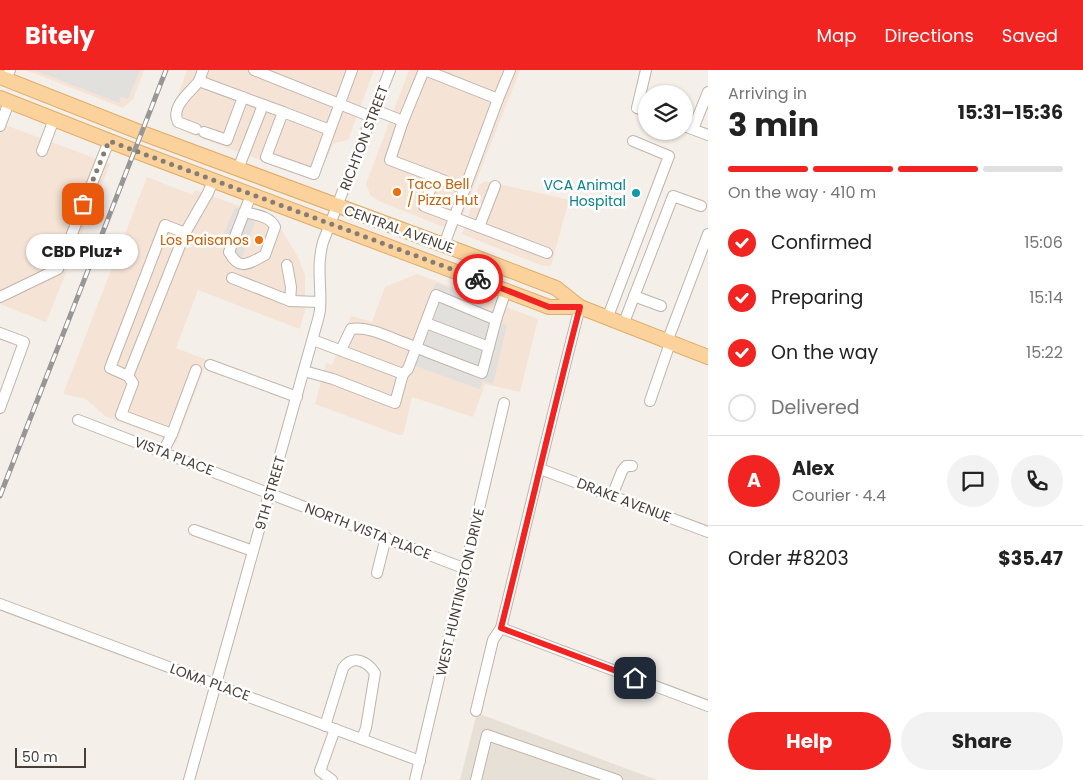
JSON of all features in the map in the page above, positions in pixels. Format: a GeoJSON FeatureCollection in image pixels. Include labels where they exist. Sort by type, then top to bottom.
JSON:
{"type":"FeatureCollection","features":[{"type":"Feature","properties":{"kind":"main road","name":"CENTRAL AVENUE"},"geometry":{"type":"LineString","coordinates":[[5,75],[238,170],[556,288],[580,307]]}},
{"type":"Feature","properties":{"kind":"main road","name":"CENTRAL AVENUE"},"geometry":{"type":"LineString","coordinates":[[5,100],[213,181],[549,307],[580,307]]}},
{"type":"Feature","properties":{"kind":"main road"},"geometry":{"type":"LineString","coordinates":[[580,307],[708,357]]}},
{"type":"Feature","properties":{"kind":"street"},"geometry":{"type":"LineString","coordinates":[[203,70],[194,88],[183,96],[176,114],[178,122],[227,140],[243,97]]}},
{"type":"Feature","properties":{"kind":"street"},"geometry":{"type":"LineString","coordinates":[[254,70],[340,103],[373,114],[403,121]]}},
{"type":"Feature","properties":{"kind":"street"},"geometry":{"type":"LineString","coordinates":[[283,112],[266,157],[314,174],[352,70]]}},
{"type":"Feature","properties":{"kind":"street","name":"RICHTON STREET"},"geometry":{"type":"LineString","coordinates":[[338,206],[390,70]]}},
{"type":"Feature","properties":{"kind":"street"},"geometry":{"type":"LineString","coordinates":[[465,189],[390,160],[403,121],[425,70],[498,100]]}},
{"type":"Feature","properties":{"kind":"street"},"geometry":{"type":"LineString","coordinates":[[444,245],[510,70]]}},
{"type":"Feature","properties":{"kind":"street"},"geometry":{"type":"LineString","coordinates":[[643,85],[646,70]]}},
{"type":"Feature","properties":{"kind":"street"},"geometry":{"type":"LineString","coordinates":[[199,81],[330,130]]}},
{"type":"Feature","properties":{"kind":"street"},"geometry":{"type":"LineString","coordinates":[[693,118],[708,92]]}},
{"type":"Feature","properties":{"kind":"street"},"geometry":{"type":"LineString","coordinates":[[0,126],[5,100]]}},
{"type":"Feature","properties":{"kind":"street"},"geometry":{"type":"LineString","coordinates":[[238,170],[263,105]]}},
{"type":"Feature","properties":{"kind":"street"},"geometry":{"type":"LineString","coordinates":[[42,151],[54,119]]}},
{"type":"Feature","properties":{"kind":"street"},"geometry":{"type":"LineString","coordinates":[[693,129],[708,135]]}},
{"type":"Feature","properties":{"kind":"street"},"geometry":{"type":"LineString","coordinates":[[0,297],[58,269],[109,141]]}},
{"type":"Feature","properties":{"kind":"street"},"geometry":{"type":"LineString","coordinates":[[607,319],[669,156],[633,141]]}},
{"type":"Feature","properties":{"kind":"street"},"geometry":{"type":"LineString","coordinates":[[435,177],[424,206],[547,253]]}},
{"type":"Feature","properties":{"kind":"street"},"geometry":{"type":"LineString","coordinates":[[128,376],[185,233],[213,181]]}},
{"type":"Feature","properties":{"kind":"street"},"geometry":{"type":"LineString","coordinates":[[479,227],[495,186]]}},
{"type":"Feature","properties":{"kind":"street"},"geometry":{"type":"LineString","coordinates":[[244,212],[272,221],[275,227],[265,255],[246,265],[233,260],[229,252],[244,212],[251,195]]}},
{"type":"Feature","properties":{"kind":"street"},"geometry":{"type":"LineString","coordinates":[[623,325],[673,196],[700,206]]}},
{"type":"Feature","properties":{"kind":"street","name":"9TH STREET"},"geometry":{"type":"LineString","coordinates":[[189,780],[313,340],[320,310],[318,269],[320,254],[338,206]]}},
{"type":"Feature","properties":{"kind":"street"},"geometry":{"type":"LineString","coordinates":[[172,434],[121,415],[133,383],[128,376],[110,368],[165,225],[185,233]]}},
{"type":"Feature","properties":{"kind":"street"},"geometry":{"type":"LineString","coordinates":[[650,401],[668,342],[708,234]]}},
{"type":"Feature","properties":{"kind":"street"},"geometry":{"type":"LineString","coordinates":[[287,265],[291,287],[290,301]]}},
{"type":"Feature","properties":{"kind":"street"},"geometry":{"type":"LineString","coordinates":[[232,278],[290,301],[320,302]]}},
{"type":"Feature","properties":{"kind":"street"},"geometry":{"type":"LineString","coordinates":[[341,350],[352,329],[359,328],[482,373],[506,290]]}},
{"type":"Feature","properties":{"kind":"street"},"geometry":{"type":"LineString","coordinates":[[304,371],[333,379],[395,403],[403,374],[408,369],[436,295],[496,320]]}},
{"type":"Feature","properties":{"kind":"street"},"geometry":{"type":"LineString","coordinates":[[634,296],[661,306]]}},
{"type":"Feature","properties":{"kind":"street"},"geometry":{"type":"LineString","coordinates":[[476,711],[493,640],[501,628],[553,410],[580,307]]}},
{"type":"Feature","properties":{"kind":"street"},"geometry":{"type":"LineString","coordinates":[[426,322],[489,347]]}},
{"type":"Feature","properties":{"kind":"street"},"geometry":{"type":"LineString","coordinates":[[0,333],[24,342],[0,408]]}},
{"type":"Feature","properties":{"kind":"street"},"geometry":{"type":"LineString","coordinates":[[313,340],[403,374]]}},
{"type":"Feature","properties":{"kind":"street"},"geometry":{"type":"LineString","coordinates":[[210,365],[297,397]]}},
{"type":"Feature","properties":{"kind":"street"},"geometry":{"type":"LineString","coordinates":[[163,452],[172,434],[196,370]]}},
{"type":"Feature","properties":{"kind":"street","name":"WEST HUNTINGTON DRIVE"},"geometry":{"type":"LineString","coordinates":[[415,780],[504,403]]}},
{"type":"Feature","properties":{"kind":"street","name":"VISTA PLACE"},"geometry":{"type":"LineString","coordinates":[[78,420],[270,492]]}},
{"type":"Feature","properties":{"kind":"street"},"geometry":{"type":"LineString","coordinates":[[612,496],[622,470],[626,466],[632,466]]}},
{"type":"Feature","properties":{"kind":"street","name":"DRAKE AVENUE"},"geometry":{"type":"LineString","coordinates":[[540,469],[708,532]]}},
{"type":"Feature","properties":{"kind":"street","name":"NORTH VISTA PLACE"},"geometry":{"type":"LineString","coordinates":[[270,492],[466,569]]}},
{"type":"Feature","properties":{"kind":"street"},"geometry":{"type":"LineString","coordinates":[[194,530],[253,552]]}},
{"type":"Feature","properties":{"kind":"street"},"geometry":{"type":"LineString","coordinates":[[377,573],[386,538]]}},
{"type":"Feature","properties":{"kind":"street","name":"LOMA PLACE"},"geometry":{"type":"LineString","coordinates":[[0,604],[420,761]]}},
{"type":"Feature","properties":{"kind":"street"},"geometry":{"type":"LineString","coordinates":[[501,628],[708,706]]}},
{"type":"Feature","properties":{"kind":"street"},"geometry":{"type":"LineString","coordinates":[[332,780],[320,771],[342,668],[346,663],[353,660],[370,665],[375,673],[366,728],[362,739]]}},
{"type":"Feature","properties":{"kind":"street"},"geometry":{"type":"LineString","coordinates":[[476,780],[487,735],[617,780]]}},
{"type":"Feature","properties":{"kind":"shaded area"},"geometry":{"type":"Polygon","coordinates":[[[26,70],[144,70],[133,99],[123,108],[26,70]]]}},
{"type":"Feature","properties":{"kind":"shaded area"},"geometry":{"type":"Polygon","coordinates":[[[34,70],[140,70],[128,99],[121,97],[119,103],[34,70]]]}},
{"type":"Feature","properties":{"kind":"shaded area"},"geometry":{"type":"Polygon","coordinates":[[[187,70],[374,70],[348,140],[334,143],[318,176],[312,179],[190,134],[173,125],[170,117],[187,70]]]}},
{"type":"Feature","properties":{"kind":"shaded area"},"geometry":{"type":"Polygon","coordinates":[[[409,70],[520,70],[456,232],[381,202],[370,195],[366,184],[409,70]]]}},
{"type":"Feature","properties":{"kind":"shaded area"},"geometry":{"type":"Polygon","coordinates":[[[0,123],[110,164],[46,322],[0,304],[0,123]]]}},
{"type":"Feature","properties":{"kind":"shaded area"},"geometry":{"type":"Polygon","coordinates":[[[147,177],[193,195],[195,190],[256,212],[280,227],[298,257],[305,275],[305,310],[300,329],[198,290],[176,348],[207,360],[176,443],[105,416],[86,399],[64,394],[147,177]]]}},
{"type":"Feature","properties":{"kind":"shaded area"},"geometry":{"type":"Polygon","coordinates":[[[486,181],[569,200],[551,266],[543,266],[462,234],[479,185],[486,181]]]}},
{"type":"Feature","properties":{"kind":"shaded area"},"geometry":{"type":"Polygon","coordinates":[[[235,207],[255,222],[242,257],[219,246],[235,207]]]}},
{"type":"Feature","properties":{"kind":"shaded area"},"geometry":{"type":"Polygon","coordinates":[[[417,274],[538,319],[520,392],[485,384],[473,417],[412,397],[403,435],[315,404],[326,363],[332,365],[351,316],[372,322],[385,287],[417,274]]]}},
{"type":"Feature","properties":{"kind":"shaded area"},"geometry":{"type":"Polygon","coordinates":[[[436,283],[483,301],[482,310],[503,314],[500,324],[507,325],[493,384],[483,381],[480,389],[415,366],[438,309],[428,303],[436,283]]]}},
{"type":"Feature","properties":{"kind":"shaded area"},"geometry":{"type":"Polygon","coordinates":[[[477,713],[657,780],[460,780],[477,713]]]}},
{"type":"Feature","properties":{"kind":"railway"},"geometry":{"type":"LineString","coordinates":[[0,496],[166,70]]}},
{"type":"Feature","properties":{"kind":"way so far"},"geometry":{"type":"LineString","coordinates":[[83,204],[109,141],[478,279]]}},
{"type":"Feature","properties":{"kind":"place","name":"Taco Bell / Pizza Hut"},"geometry":{"type":"Point","coordinates":[397,192]}},
{"type":"Feature","properties":{"kind":"place","name":"VCA Animal Hospital"},"geometry":{"type":"Point","coordinates":[636,193]}},
{"type":"Feature","properties":{"kind":"place","name":"CBD Pluz+"},"geometry":{"type":"Point","coordinates":[83,204]}},
{"type":"Feature","properties":{"kind":"place","name":"Los Paisanos"},"geometry":{"type":"Point","coordinates":[259,240]}},
{"type":"Feature","properties":{"kind":"route"},"geometry":{"type":"LineString","coordinates":[[478,279],[549,307],[580,307],[553,410],[501,628],[635,678]]}}]}
